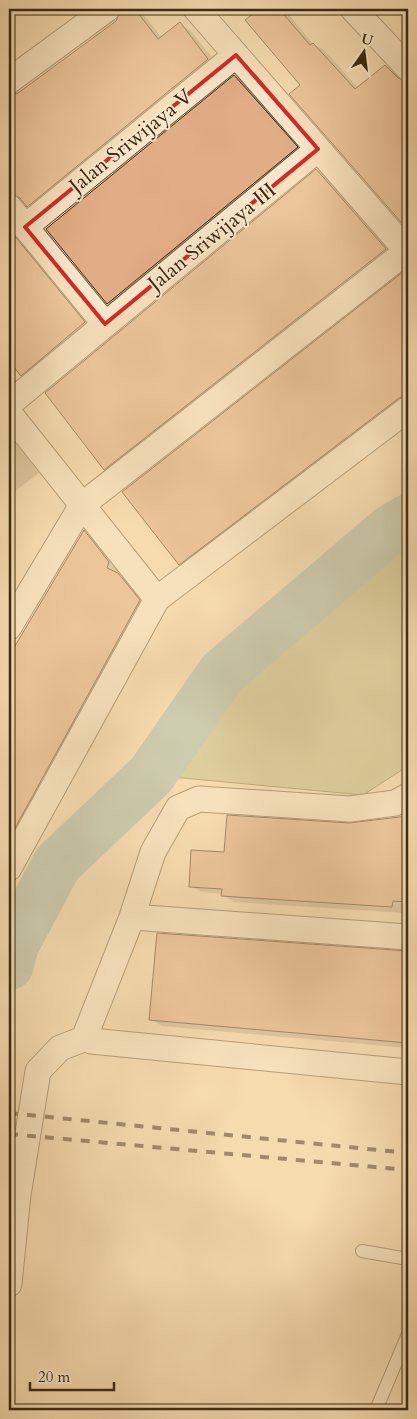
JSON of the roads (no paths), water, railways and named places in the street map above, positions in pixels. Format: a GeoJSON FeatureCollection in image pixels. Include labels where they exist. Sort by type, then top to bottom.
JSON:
{"type":"FeatureCollection","features":[{"type":"Feature","properties":{"kind":"street"},"geometry":{"type":"LineString","coordinates":[[9,81],[107,9]]}},
{"type":"Feature","properties":{"kind":"street"},"geometry":{"type":"LineString","coordinates":[[9,627],[82,505],[408,252],[196,9]]}},
{"type":"Feature","properties":{"kind":"street"},"geometry":{"type":"LineString","coordinates":[[353,9],[408,68]]}},
{"type":"Feature","properties":{"kind":"street","name":"Jalan Sriwijaya V"},"geometry":{"type":"LineString","coordinates":[[25,227],[236,55]]}},
{"type":"Feature","properties":{"kind":"street","name":"Jalan Sriwijaya III"},"geometry":{"type":"LineString","coordinates":[[9,404],[318,149]]}},
{"type":"Feature","properties":{"kind":"street"},"geometry":{"type":"LineString","coordinates":[[9,207],[106,324]]}},
{"type":"Feature","properties":{"kind":"street"},"geometry":{"type":"LineString","coordinates":[[9,868],[157,599],[408,409]]}},
{"type":"Feature","properties":{"kind":"street"},"geometry":{"type":"LineString","coordinates":[[9,413],[157,599]]}},
{"type":"Feature","properties":{"kind":"street"},"geometry":{"type":"LineString","coordinates":[[88,1040],[153,852],[178,808],[199,799],[350,809],[395,803],[408,796]]}},
{"type":"Feature","properties":{"kind":"street"},"geometry":{"type":"LineString","coordinates":[[132,917],[408,937]]}},
{"type":"Feature","properties":{"kind":"street"},"geometry":{"type":"LineString","coordinates":[[9,1284],[18,1195],[38,1071],[60,1048],[88,1040],[408,1072]]}},
{"type":"Feature","properties":{"kind":"lane"},"geometry":{"type":"LineString","coordinates":[[362,1251],[408,1259]]}},
{"type":"Feature","properties":{"kind":"lane"},"geometry":{"type":"LineString","coordinates":[[376,1410],[408,1334]]}},
{"type":"Feature","properties":{"kind":"waterway"},"geometry":{"type":"LineString","coordinates":[[9,965],[14,945],[57,864],[151,775],[222,673],[391,529],[408,519]]}},
{"type":"Feature","properties":{"kind":"railway"},"geometry":{"type":"LineString","coordinates":[[9,1113],[408,1153]]}},
{"type":"Feature","properties":{"kind":"railway"},"geometry":{"type":"LineString","coordinates":[[9,1134],[408,1170]]}}]}
